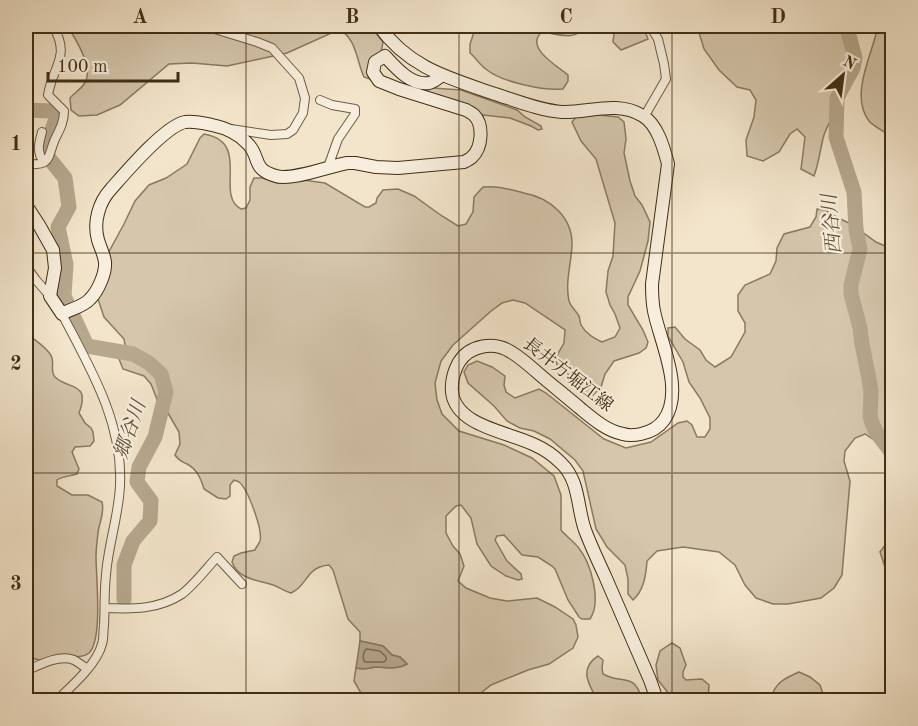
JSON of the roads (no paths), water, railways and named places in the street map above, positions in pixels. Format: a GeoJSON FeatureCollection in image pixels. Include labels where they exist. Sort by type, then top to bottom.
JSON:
{"type":"FeatureCollection","features":[{"type":"Feature","properties":{"kind":"main road"},"geometry":{"type":"LineString","coordinates":[[379,26],[389,40],[416,61],[441,76],[528,105],[563,112],[603,107],[624,109],[645,117]]}},
{"type":"Feature","properties":{"kind":"main road"},"geometry":{"type":"LineString","coordinates":[[26,205],[53,250],[55,268],[50,296],[64,313],[90,300],[104,270],[105,262],[98,239],[97,219],[106,194],[137,159],[174,126],[198,121],[228,128],[249,145],[260,168],[278,177],[291,177],[347,163],[398,168],[464,162],[472,158],[477,150],[481,134],[475,116],[466,110],[379,81],[373,72],[375,62],[385,56],[389,40]]}},
{"type":"Feature","properties":{"kind":"main road"},"geometry":{"type":"LineString","coordinates":[[385,56],[410,79],[431,83],[441,76]]}},
{"type":"Feature","properties":{"kind":"main road","name":"長井方堀江線"},"geometry":{"type":"LineString","coordinates":[[645,117],[658,134],[668,164],[651,299],[669,365],[672,390],[671,404],[664,420],[657,427],[635,435],[608,429],[510,351],[497,346],[475,348],[467,352],[460,361],[451,384],[453,399],[460,411],[490,428],[535,444],[562,464],[571,475],[584,529],[657,700]]}},
{"type":"Feature","properties":{"kind":"street"},"geometry":{"type":"LineString","coordinates":[[26,164],[41,164],[47,160],[52,153],[64,119],[64,111],[48,95],[61,59],[62,47],[53,26]]}},
{"type":"Feature","properties":{"kind":"street"},"geometry":{"type":"LineString","coordinates":[[205,26],[272,48],[299,78],[305,98],[303,113],[293,130],[287,134],[271,135],[228,128]]}},
{"type":"Feature","properties":{"kind":"street"},"geometry":{"type":"LineString","coordinates":[[645,117],[666,79],[658,39],[650,26]]}},
{"type":"Feature","properties":{"kind":"street"},"geometry":{"type":"LineString","coordinates":[[320,100],[332,105],[355,109],[355,114],[338,140],[328,167]]}},
{"type":"Feature","properties":{"kind":"street"},"geometry":{"type":"LineString","coordinates":[[42,132],[38,145],[44,162]]}},
{"type":"Feature","properties":{"kind":"street"},"geometry":{"type":"LineString","coordinates":[[26,266],[50,296]]}},
{"type":"Feature","properties":{"kind":"street"},"geometry":{"type":"LineString","coordinates":[[57,700],[87,669],[103,643],[106,574],[120,485],[120,464],[112,418],[64,313]]}},
{"type":"Feature","properties":{"kind":"street"},"geometry":{"type":"LineString","coordinates":[[105,608],[138,609],[162,603],[182,594],[217,557],[242,584]]}},
{"type":"Feature","properties":{"kind":"street"},"geometry":{"type":"LineString","coordinates":[[26,671],[42,663],[61,659],[72,659],[87,669]]}},
{"type":"Feature","properties":{"kind":"water"},"geometry":{"type":"Polygon","coordinates":[[[360,641],[383,646],[407,664],[396,668],[356,668],[360,641]]]}},
{"type":"Feature","properties":{"kind":"waterway","name":"西谷川"},"geometry":{"type":"LineString","coordinates":[[849,26],[848,32],[855,58],[853,68],[837,98],[836,137],[854,192],[856,229],[860,249],[851,294],[869,379],[870,416],[876,432],[892,453]]}},
{"type":"Feature","properties":{"kind":"waterway","name":"郷谷川"},"geometry":{"type":"LineString","coordinates":[[26,110],[51,111],[57,116],[44,152],[65,178],[69,207],[58,227],[66,264],[64,296],[87,346],[133,354],[149,363],[161,374],[166,392],[155,437],[139,467],[137,482],[151,501],[150,521],[133,541],[124,565],[124,600]]}}]}
